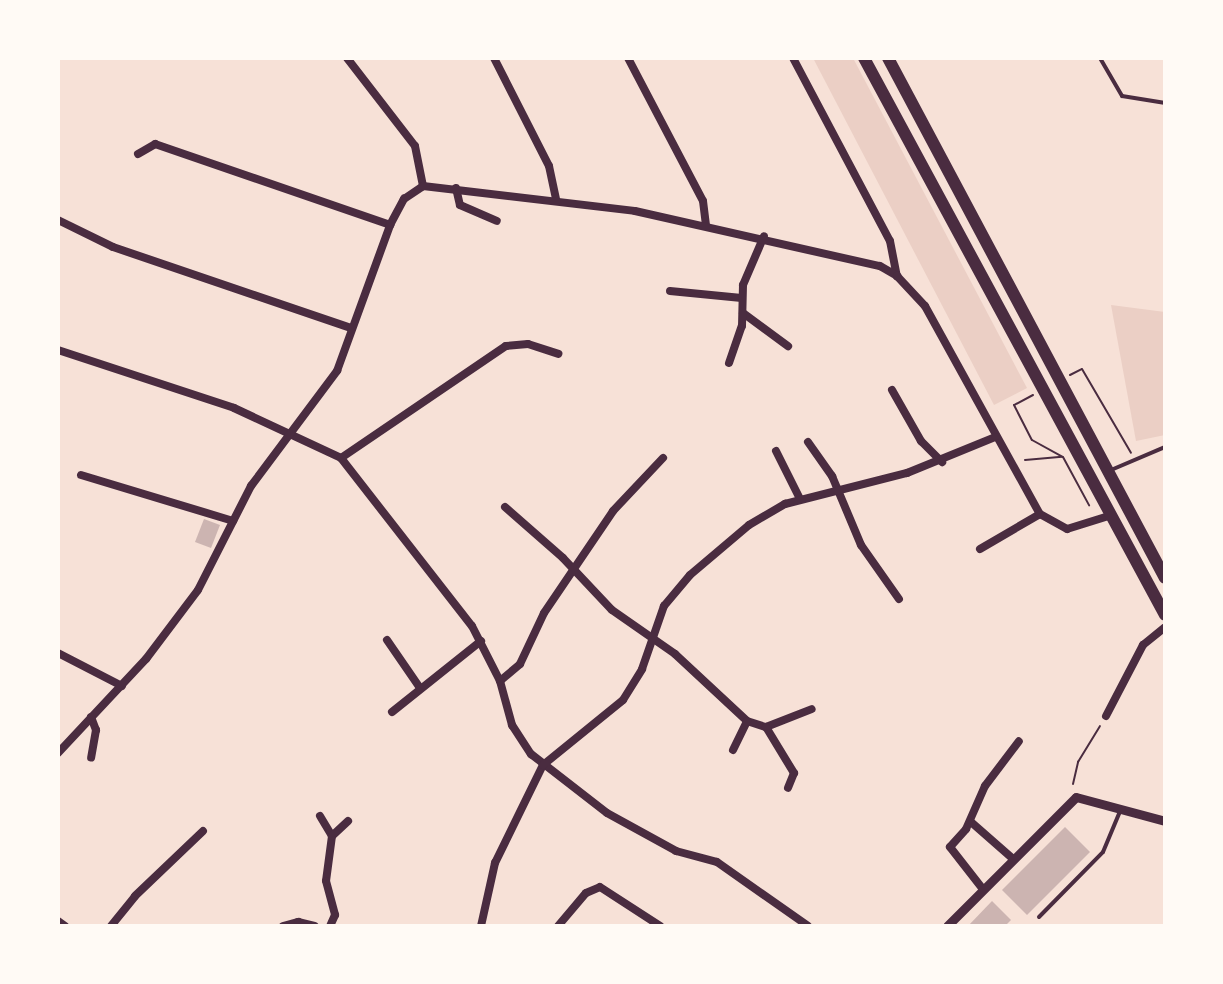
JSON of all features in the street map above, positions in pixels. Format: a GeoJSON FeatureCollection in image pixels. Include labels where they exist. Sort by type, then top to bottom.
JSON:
{"type":"FeatureCollection","features":[{"type":"Feature","properties":{"kind":"highway"},"geometry":{"type":"LineString","coordinates":[[864,58],[1165,615]]}},
{"type":"Feature","properties":{"kind":"highway"},"geometry":{"type":"LineString","coordinates":[[888,58],[1165,578]]}},
{"type":"Feature","properties":{"kind":"street"},"geometry":{"type":"LineString","coordinates":[[347,58],[415,146],[423,186]]}},
{"type":"Feature","properties":{"kind":"street"},"geometry":{"type":"LineString","coordinates":[[494,58],[549,166],[556,199]]}},
{"type":"Feature","properties":{"kind":"street"},"geometry":{"type":"LineString","coordinates":[[628,58],[703,201],[706,225]]}},
{"type":"Feature","properties":{"kind":"street"},"geometry":{"type":"LineString","coordinates":[[793,58],[890,241],[897,276]]}},
{"type":"Feature","properties":{"kind":"street"},"geometry":{"type":"LineString","coordinates":[[138,154],[155,144],[390,225]]}},
{"type":"Feature","properties":{"kind":"street"},"geometry":{"type":"LineString","coordinates":[[58,753],[122,686],[198,590],[251,486],[293,435],[337,371],[390,225],[404,199],[423,186],[556,199],[764,236],[848,255],[897,276],[925,306],[1040,514],[1067,529],[1112,515]]}},
{"type":"Feature","properties":{"kind":"street"},"geometry":{"type":"LineString","coordinates":[[456,188],[460,205],[497,221]]}},
{"type":"Feature","properties":{"kind":"street"},"geometry":{"type":"LineString","coordinates":[[58,220],[113,247],[351,328]]}},
{"type":"Feature","properties":{"kind":"street"},"geometry":{"type":"LineString","coordinates":[[729,363],[743,313],[742,298],[764,236]]}},
{"type":"Feature","properties":{"kind":"street"},"geometry":{"type":"LineString","coordinates":[[670,291],[742,298]]}},
{"type":"Feature","properties":{"kind":"street"},"geometry":{"type":"LineString","coordinates":[[743,313],[788,346]]}},
{"type":"Feature","properties":{"kind":"street"},"geometry":{"type":"LineString","coordinates":[[341,458],[506,346],[528,344],[558,354]]}},
{"type":"Feature","properties":{"kind":"street"},"geometry":{"type":"LineString","coordinates":[[58,350],[234,408],[341,458],[437,577],[481,641],[500,681],[518,738],[543,765],[607,813],[676,851],[717,862],[808,926]]}},
{"type":"Feature","properties":{"kind":"street"},"geometry":{"type":"LineString","coordinates":[[892,390],[921,441],[942,462]]}},
{"type":"Feature","properties":{"kind":"street"},"geometry":{"type":"LineString","coordinates":[[481,926],[495,863],[543,765],[623,700],[652,641],[664,606],[690,575],[749,525],[800,499],[942,462],[995,437]]}},
{"type":"Feature","properties":{"kind":"street"},"geometry":{"type":"LineString","coordinates":[[808,442],[838,490],[861,545],[899,599]]}},
{"type":"Feature","properties":{"kind":"street"},"geometry":{"type":"LineString","coordinates":[[776,451],[800,499]]}},
{"type":"Feature","properties":{"kind":"street"},"geometry":{"type":"LineString","coordinates":[[500,681],[520,664],[574,569],[623,499],[663,458]]}},
{"type":"Feature","properties":{"kind":"street"},"geometry":{"type":"LineString","coordinates":[[81,475],[233,521]]}},
{"type":"Feature","properties":{"kind":"street"},"geometry":{"type":"LineString","coordinates":[[505,507],[574,569],[612,610],[652,641],[675,654],[747,721],[766,727],[812,709]]}},
{"type":"Feature","properties":{"kind":"street"},"geometry":{"type":"LineString","coordinates":[[980,549],[1040,514]]}},
{"type":"Feature","properties":{"kind":"street"},"geometry":{"type":"LineString","coordinates":[[1106,716],[1143,645],[1165,627]]}},
{"type":"Feature","properties":{"kind":"street"},"geometry":{"type":"LineString","coordinates":[[387,640],[420,688]]}},
{"type":"Feature","properties":{"kind":"street"},"geometry":{"type":"LineString","coordinates":[[392,712],[481,641]]}},
{"type":"Feature","properties":{"kind":"street"},"geometry":{"type":"LineString","coordinates":[[58,653],[122,686]]}},
{"type":"Feature","properties":{"kind":"street"},"geometry":{"type":"LineString","coordinates":[[91,717],[96,730],[91,758]]}},
{"type":"Feature","properties":{"kind":"street"},"geometry":{"type":"LineString","coordinates":[[733,750],[747,721]]}},
{"type":"Feature","properties":{"kind":"street"},"geometry":{"type":"LineString","coordinates":[[766,727],[794,773],[788,788]]}},
{"type":"Feature","properties":{"kind":"street"},"geometry":{"type":"LineString","coordinates":[[982,888],[950,847],[971,822],[985,786],[1019,741]]}},
{"type":"Feature","properties":{"kind":"street"},"geometry":{"type":"LineString","coordinates":[[947,926],[1076,797],[1165,821]]}},
{"type":"Feature","properties":{"kind":"street"},"geometry":{"type":"LineString","coordinates":[[320,816],[332,836],[326,881],[335,915],[330,926]]}},
{"type":"Feature","properties":{"kind":"street"},"geometry":{"type":"LineString","coordinates":[[332,836],[348,821]]}},
{"type":"Feature","properties":{"kind":"street"},"geometry":{"type":"LineString","coordinates":[[971,822],[1012,858]]}},
{"type":"Feature","properties":{"kind":"street"},"geometry":{"type":"LineString","coordinates":[[111,926],[135,896],[203,831]]}},
{"type":"Feature","properties":{"kind":"street"},"geometry":{"type":"LineString","coordinates":[[558,926],[586,893],[600,887],[660,926]]}},
{"type":"Feature","properties":{"kind":"street"},"geometry":{"type":"LineString","coordinates":[[58,921],[65,926]]}},
{"type":"Feature","properties":{"kind":"street"},"geometry":{"type":"LineString","coordinates":[[283,926],[298,922],[315,926]]}},
{"type":"Feature","properties":{"kind":"lane"},"geometry":{"type":"LineString","coordinates":[[1100,58],[1122,96],[1165,103]]}},
{"type":"Feature","properties":{"kind":"lane"},"geometry":{"type":"LineString","coordinates":[[1109,472],[1133,457],[1165,447]]}},
{"type":"Feature","properties":{"kind":"lane"},"geometry":{"type":"LineString","coordinates":[[1039,917],[1103,852],[1122,807]]}},
{"type":"Feature","properties":{"kind":"path"},"geometry":{"type":"LineString","coordinates":[[1082,369],[1133,457]]}},
{"type":"Feature","properties":{"kind":"path"},"geometry":{"type":"LineString","coordinates":[[1014,405],[1032,440],[1063,457],[1098,520]]}},
{"type":"Feature","properties":{"kind":"path"},"geometry":{"type":"LineString","coordinates":[[1009,461],[1063,457]]}},
{"type":"Feature","properties":{"kind":"path"},"geometry":{"type":"LineString","coordinates":[[1076,797],[1073,774],[1106,716]]}},
{"type":"Feature","properties":{"kind":"shaded area"},"geometry":{"type":"Polygon","coordinates":[[[813,58],[853,58],[1027,388],[994,405],[813,58]]]}},
{"type":"Feature","properties":{"kind":"shaded area"},"geometry":{"type":"Polygon","coordinates":[[[1111,305],[1165,312],[1165,435],[1136,441],[1111,305]]]}},
{"type":"Feature","properties":{"kind":"building"},"geometry":{"type":"Polygon","coordinates":[[[204,519],[220,525],[211,548],[195,542],[204,519]]]}},
{"type":"Feature","properties":{"kind":"building"},"geometry":{"type":"Polygon","coordinates":[[[1065,827],[1090,852],[1027,915],[1002,890],[1065,827]]]}},
{"type":"Feature","properties":{"kind":"building"},"geometry":{"type":"Polygon","coordinates":[[[992,901],[1011,920],[1005,926],[968,926],[992,901]]]}}]}
